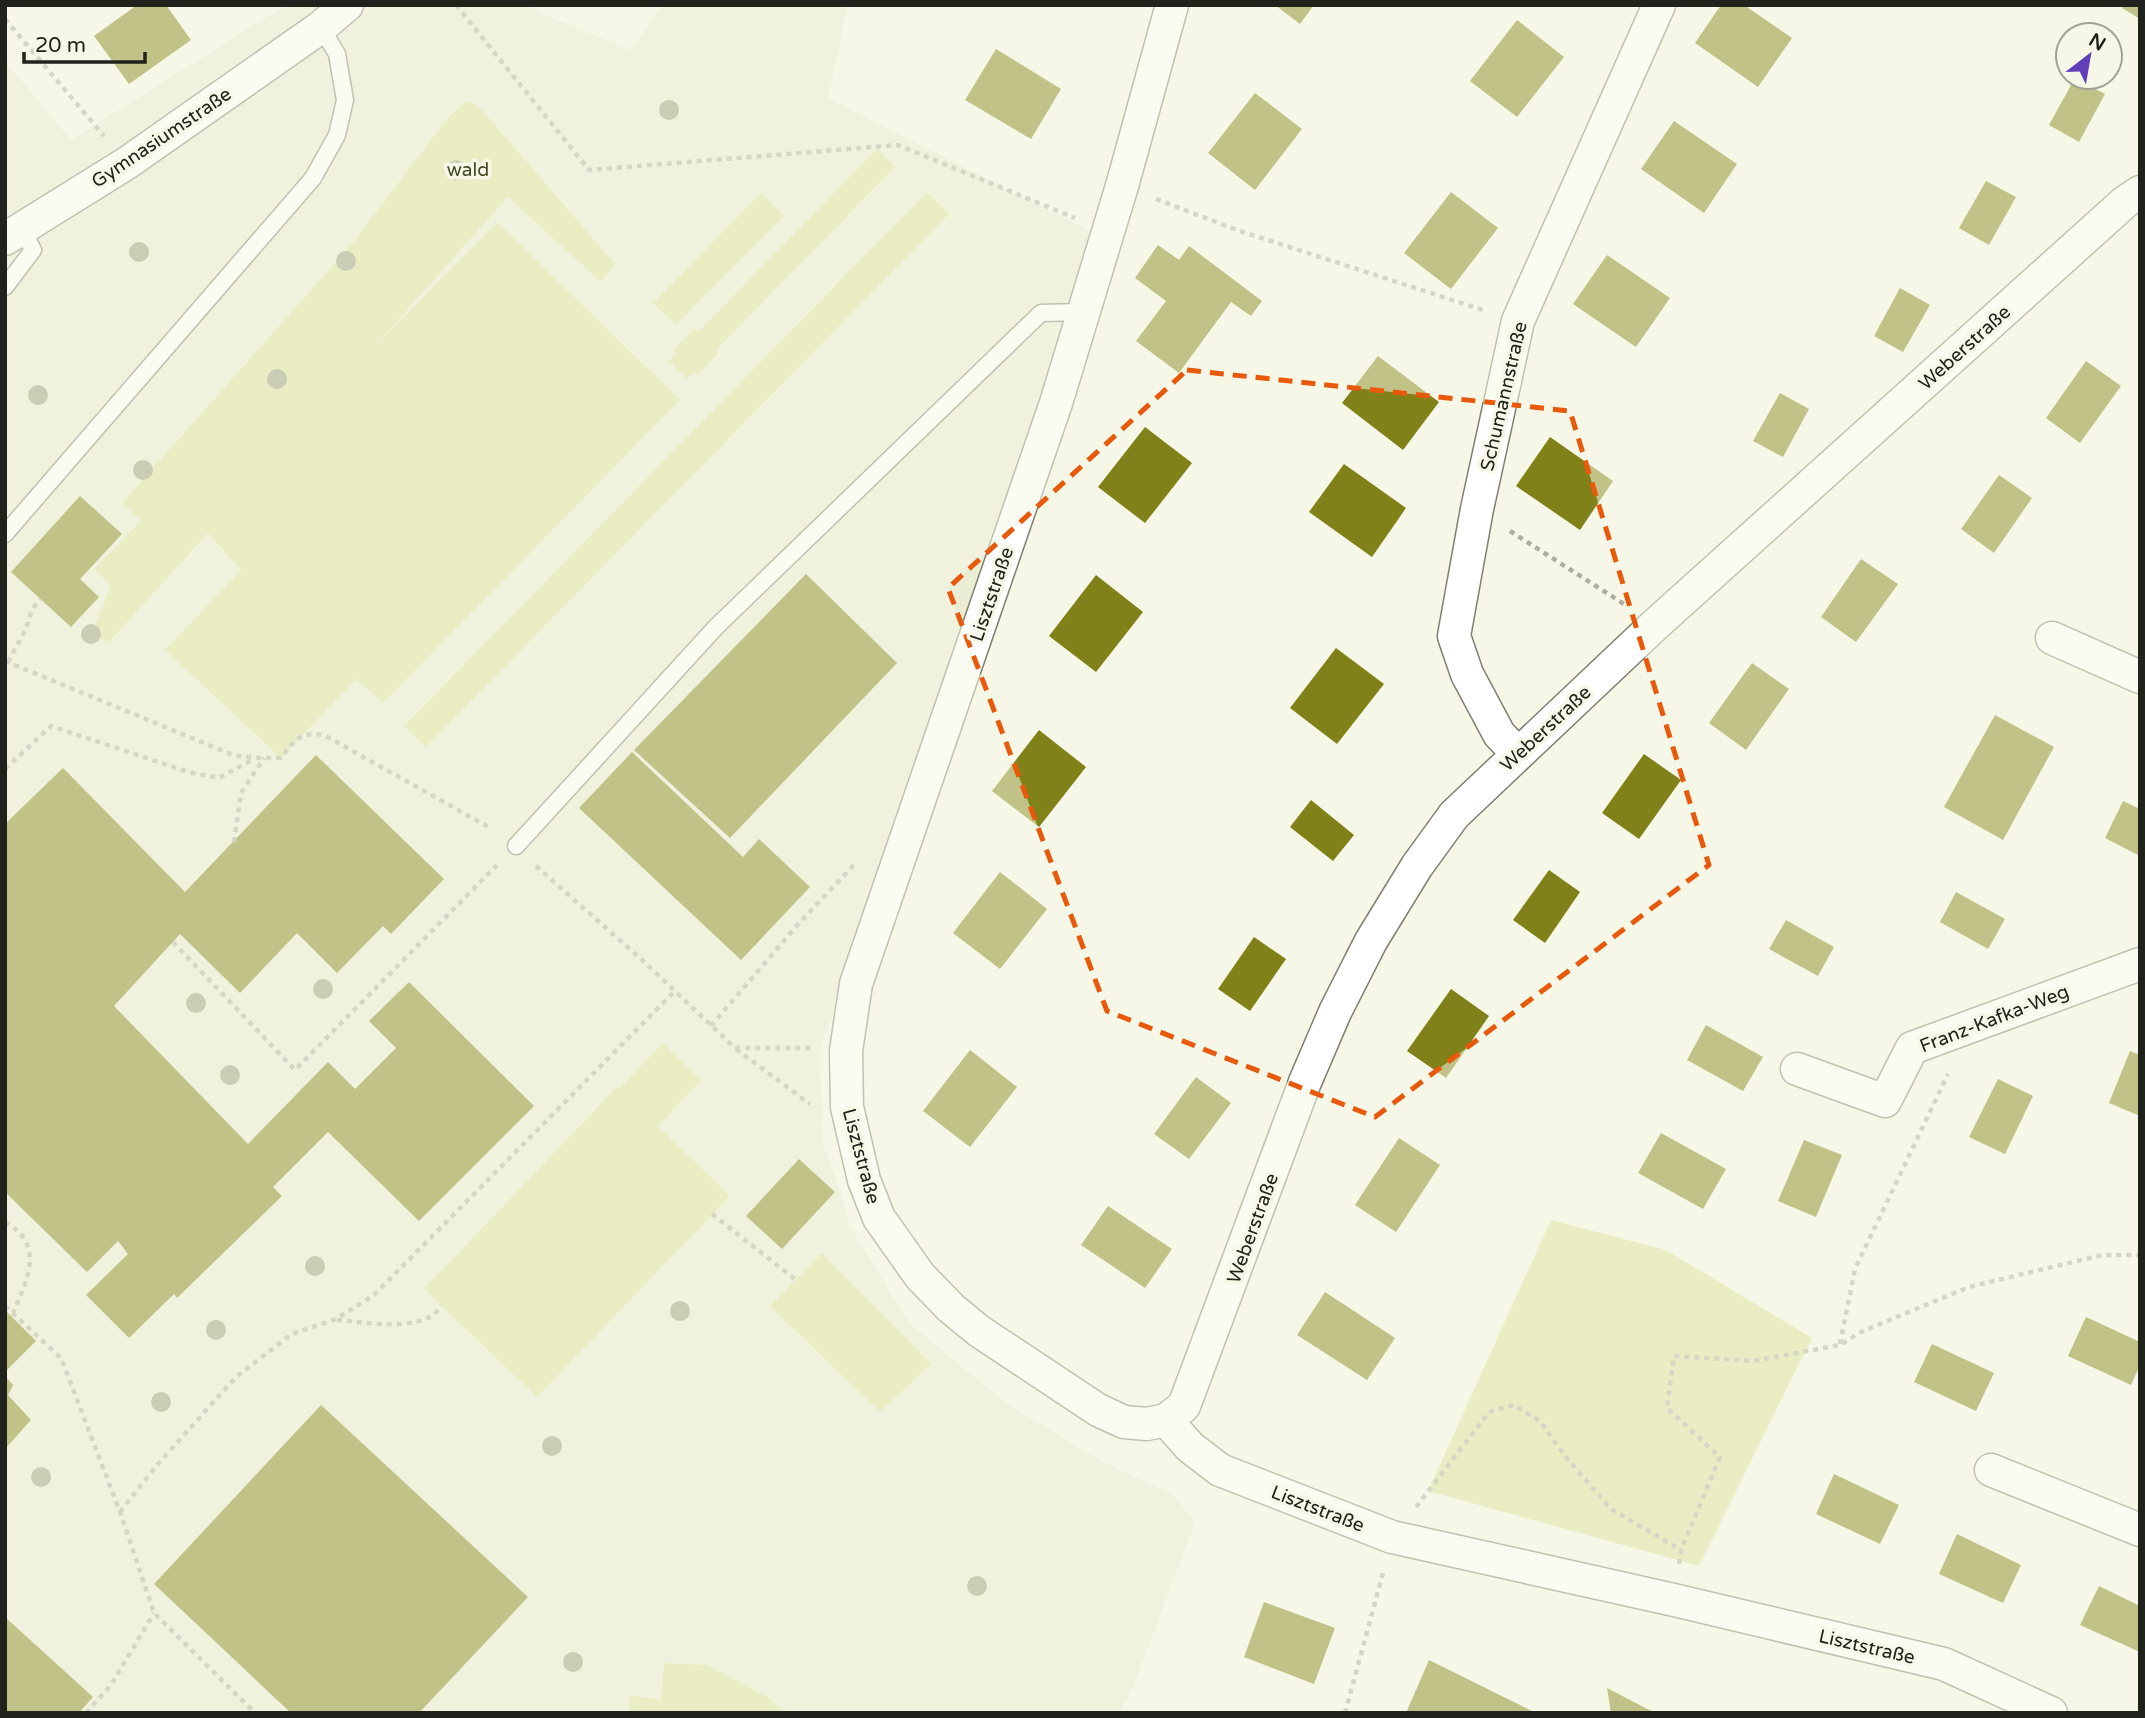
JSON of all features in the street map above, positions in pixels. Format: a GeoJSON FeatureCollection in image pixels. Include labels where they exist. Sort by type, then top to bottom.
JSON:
{"type":"FeatureCollection","features":[{"type":"Feature","properties":{"kind":"street","name":"Gymnasiumstraße"},"geometry":{"type":"LineString","coordinates":[[14,234],[127,163],[321,27],[347,5]]}},
{"type":"Feature","properties":{"kind":"street","name":"Lisztstraße"},"geometry":{"type":"LineString","coordinates":[[1172,5],[1122,186],[1056,403],[856,984],[846,1051],[847,1107],[864,1180],[879,1218],[920,1276],[951,1308],[979,1331],[1098,1410],[1124,1422],[1147,1424],[1166,1420],[1190,1447],[1220,1469],[1392,1537],[1944,1664],[2051,1713]]}},
{"type":"Feature","properties":{"kind":"street","name":"Schumannstraße"},"geometry":{"type":"LineString","coordinates":[[1517,753],[1499,734],[1467,674],[1454,636],[1477,509],[1518,321],[1659,5]]}},
{"type":"Feature","properties":{"kind":"street","name":"Weberstraße"},"geometry":{"type":"LineString","coordinates":[[1166,1420],[1184,1406],[1193,1386],[1305,1082],[1371,941],[1417,866],[1454,815],[1656,624],[2125,202],[2140,192]]}},
{"type":"Feature","properties":{"kind":"street"},"geometry":{"type":"LineString","coordinates":[[2052,638],[2140,677]]}},
{"type":"Feature","properties":{"kind":"street","name":"Franz-Kafka-Weg"},"geometry":{"type":"LineString","coordinates":[[1797,1069],[1885,1101],[1912,1048],[2140,964]]}},
{"type":"Feature","properties":{"kind":"street"},"geometry":{"type":"LineString","coordinates":[[1991,1470],[2140,1530]]}},
{"type":"Feature","properties":{"kind":"lane"},"geometry":{"type":"LineString","coordinates":[[5,534],[313,177],[337,135],[345,100],[337,54],[321,27]]}},
{"type":"Feature","properties":{"kind":"lane"},"geometry":{"type":"LineString","coordinates":[[5,287],[33,250],[14,234]]}},
{"type":"Feature","properties":{"kind":"lane"},"geometry":{"type":"LineString","coordinates":[[516,846],[716,627],[1041,313],[1084,312]]}},
{"type":"Feature","properties":{"kind":"path"},"geometry":{"type":"LineString","coordinates":[[456,5],[589,170],[898,145],[1107,232]]}},
{"type":"Feature","properties":{"kind":"path"},"geometry":{"type":"LineString","coordinates":[[5,19],[127,163]]}},
{"type":"Feature","properties":{"kind":"path"},"geometry":{"type":"LineString","coordinates":[[1122,186],[1237,230],[1518,321]]}},
{"type":"Feature","properties":{"kind":"path"},"geometry":{"type":"LineString","coordinates":[[1477,509],[1656,624]]}},
{"type":"Feature","properties":{"kind":"path"},"geometry":{"type":"LineString","coordinates":[[40,599],[6,662],[233,755],[281,758],[296,739],[312,733],[324,735],[502,834],[735,1048],[819,1111],[847,1107]]}},
{"type":"Feature","properties":{"kind":"path"},"geometry":{"type":"LineString","coordinates":[[5,769],[51,726],[188,772],[219,778],[254,758]]}},
{"type":"Feature","properties":{"kind":"path"},"geometry":{"type":"LineString","coordinates":[[234,842],[241,793],[264,758]]}},
{"type":"Feature","properties":{"kind":"path"},"geometry":{"type":"LineString","coordinates":[[711,1026],[800,922],[853,866],[905,844]]}},
{"type":"Feature","properties":{"kind":"path"},"geometry":{"type":"LineString","coordinates":[[173,942],[295,1070],[516,846]]}},
{"type":"Feature","properties":{"kind":"path"},"geometry":{"type":"LineString","coordinates":[[120,1512],[157,1465],[236,1377],[292,1334],[336,1320],[374,1295],[674,992]]}},
{"type":"Feature","properties":{"kind":"path"},"geometry":{"type":"LineString","coordinates":[[1840,1345],[1855,1269],[1971,1026]]}},
{"type":"Feature","properties":{"kind":"path"},"geometry":{"type":"LineString","coordinates":[[735,1048],[820,1048],[846,1051]]}},
{"type":"Feature","properties":{"kind":"path"},"geometry":{"type":"LineString","coordinates":[[712,1214],[796,1280]]}},
{"type":"Feature","properties":{"kind":"path"},"geometry":{"type":"LineString","coordinates":[[5,1222],[13,1227],[29,1246],[30,1271],[13,1313]]}},
{"type":"Feature","properties":{"kind":"path"},"geometry":{"type":"LineString","coordinates":[[1345,1713],[1392,1537],[1489,1412],[1514,1405],[1539,1421],[1611,1509],[1681,1550],[1720,1457],[1667,1408],[1674,1356],[1752,1361],[1840,1345],[1861,1332],[1969,1287],[2102,1255],[2140,1255]]}},
{"type":"Feature","properties":{"kind":"path"},"geometry":{"type":"LineString","coordinates":[[5,1306],[61,1358],[120,1512],[154,1613],[255,1713]]}},
{"type":"Feature","properties":{"kind":"path"},"geometry":{"type":"LineString","coordinates":[[336,1320],[412,1322],[432,1317],[441,1306]]}},
{"type":"Feature","properties":{"kind":"path"},"geometry":{"type":"LineString","coordinates":[[86,1713],[111,1685],[154,1613]]}},
{"type":"Feature","properties":{"kind":"highlighted area"},"geometry":{"type":"Polygon","coordinates":[[[1187,370],[1570,411],[1709,865],[1375,1117],[1107,1011],[948,588],[1187,370]]]}},
{"type":"Feature","properties":{"kind":"shaded area"},"geometry":{"type":"Polygon","coordinates":[[[286,5],[532,5],[547,16],[631,50],[662,5],[848,5],[828,98],[1105,239],[854,959],[820,1048],[823,1145],[841,1192],[848,1223],[910,1324],[1006,1403],[1101,1461],[1174,1495],[1195,1523],[1131,1692],[1120,1713],[5,1713],[5,61],[71,140],[286,5]]]}},
{"type":"Feature","properties":{"kind":"green space","name":"wald"},"geometry":{"type":"Polygon","coordinates":[[[467,100],[482,110],[615,264],[601,282],[508,197],[374,347],[497,222],[680,400],[383,703],[356,679],[281,758],[165,650],[241,570],[208,533],[109,642],[91,634],[111,586],[94,569],[141,521],[122,503],[351,245],[447,119],[467,100]]]}},
{"type":"Feature","properties":{"kind":"green space"},"geometry":{"type":"Polygon","coordinates":[[[877,149],[895,167],[717,349],[719,352],[698,374],[695,372],[687,379],[669,361],[676,354],[673,350],[695,328],[699,331],[877,149]]]}},
{"type":"Feature","properties":{"kind":"green space"},"geometry":{"type":"Polygon","coordinates":[[[927,192],[949,214],[426,747],[404,726],[927,192]]]}},
{"type":"Feature","properties":{"kind":"green space"},"geometry":{"type":"Polygon","coordinates":[[[761,193],[784,216],[676,325],[653,303],[761,193]]]}},
{"type":"Feature","properties":{"kind":"green space"},"geometry":{"type":"Polygon","coordinates":[[[663,1043],[701,1080],[658,1126],[730,1196],[537,1397],[424,1289],[617,1087],[619,1089],[663,1043]]]}},
{"type":"Feature","properties":{"kind":"green space"},"geometry":{"type":"Polygon","coordinates":[[[1551,1220],[1666,1250],[1812,1338],[1699,1566],[1428,1491],[1551,1220]]]}},
{"type":"Feature","properties":{"kind":"green space"},"geometry":{"type":"Polygon","coordinates":[[[822,1253],[931,1364],[880,1412],[770,1306],[822,1253]]]}},
{"type":"Feature","properties":{"kind":"green space"},"geometry":{"type":"Polygon","coordinates":[[[664,1663],[707,1665],[766,1696],[787,1713],[629,1713],[629,1695],[661,1700],[664,1663]]]}},
{"type":"Feature","properties":{"kind":"building"},"geometry":{"type":"Polygon","coordinates":[[[137,5],[166,5],[191,40],[129,84],[94,36],[137,5]]]}},
{"type":"Feature","properties":{"kind":"building"},"geometry":{"type":"Polygon","coordinates":[[[1275,5],[1314,5],[1300,24],[1275,5]]]}},
{"type":"Feature","properties":{"kind":"building"},"geometry":{"type":"Polygon","coordinates":[[[1721,5],[1744,5],[1792,38],[1758,87],[1695,43],[1721,5]]]}},
{"type":"Feature","properties":{"kind":"building"},"geometry":{"type":"Polygon","coordinates":[[[2124,5],[2140,5],[2140,19],[2122,8],[2124,5]]]}},
{"type":"Feature","properties":{"kind":"building"},"geometry":{"type":"Polygon","coordinates":[[[1517,20],[1564,57],[1517,117],[1470,81],[1517,20]]]}},
{"type":"Feature","properties":{"kind":"building"},"geometry":{"type":"Polygon","coordinates":[[[996,49],[1061,89],[1031,139],[965,100],[996,49]]]}},
{"type":"Feature","properties":{"kind":"building"},"geometry":{"type":"Polygon","coordinates":[[[2068,91],[2099,91],[2105,94],[2079,142],[2049,125],[2068,91]]]}},
{"type":"Feature","properties":{"kind":"building"},"geometry":{"type":"Polygon","coordinates":[[[1255,93],[1302,129],[1255,190],[1208,153],[1255,93]]]}},
{"type":"Feature","properties":{"kind":"building"},"geometry":{"type":"Polygon","coordinates":[[[1674,121],[1737,164],[1704,213],[1641,169],[1674,121]]]}},
{"type":"Feature","properties":{"kind":"building"},"geometry":{"type":"Polygon","coordinates":[[[1986,181],[2016,197],[1989,245],[1959,228],[1986,181]]]}},
{"type":"Feature","properties":{"kind":"building"},"geometry":{"type":"Polygon","coordinates":[[[1451,192],[1498,228],[1451,289],[1404,253],[1451,192]]]}},
{"type":"Feature","properties":{"kind":"building"},"geometry":{"type":"Polygon","coordinates":[[[1158,245],[1179,260],[1189,246],[1262,301],[1251,316],[1231,302],[1179,373],[1136,341],[1166,301],[1135,278],[1158,245]]]}},
{"type":"Feature","properties":{"kind":"building"},"geometry":{"type":"Polygon","coordinates":[[[1607,255],[1670,298],[1636,347],[1573,304],[1607,255]]]}},
{"type":"Feature","properties":{"kind":"building"},"geometry":{"type":"Polygon","coordinates":[[[1900,288],[1930,305],[1903,352],[1874,336],[1900,288]]]}},
{"type":"Feature","properties":{"kind":"building"},"geometry":{"type":"Polygon","coordinates":[[[1378,356],[1439,402],[1403,450],[1342,403],[1378,356]]]}},
{"type":"Feature","properties":{"kind":"building"},"geometry":{"type":"Polygon","coordinates":[[[2086,361],[2121,386],[2080,443],[2046,418],[2086,361]]]}},
{"type":"Feature","properties":{"kind":"building"},"geometry":{"type":"Polygon","coordinates":[[[1780,393],[1809,409],[1783,457],[1753,441],[1780,393]]]}},
{"type":"Feature","properties":{"kind":"building"},"geometry":{"type":"Polygon","coordinates":[[[1145,427],[1192,463],[1145,523],[1098,487],[1145,427]]]}},
{"type":"Feature","properties":{"kind":"building"},"geometry":{"type":"Polygon","coordinates":[[[1550,437],[1613,481],[1580,530],[1516,486],[1550,437]]]}},
{"type":"Feature","properties":{"kind":"building"},"geometry":{"type":"Polygon","coordinates":[[[1344,464],[1406,508],[1372,557],[1309,512],[1344,464]]]}},
{"type":"Feature","properties":{"kind":"building"},"geometry":{"type":"Polygon","coordinates":[[[1999,475],[2032,498],[1994,553],[1961,529],[1999,475]]]}},
{"type":"Feature","properties":{"kind":"building"},"geometry":{"type":"Polygon","coordinates":[[[80,496],[122,534],[80,579],[99,597],[71,627],[11,572],[80,496]]]}},
{"type":"Feature","properties":{"kind":"building"},"geometry":{"type":"Polygon","coordinates":[[[1861,559],[1898,584],[1856,642],[1821,617],[1861,559]]]}},
{"type":"Feature","properties":{"kind":"building"},"geometry":{"type":"Polygon","coordinates":[[[806,574],[897,663],[730,838],[634,750],[806,574]]]}},
{"type":"Feature","properties":{"kind":"building"},"geometry":{"type":"Polygon","coordinates":[[[1096,575],[1143,612],[1096,672],[1049,636],[1096,575]]]}},
{"type":"Feature","properties":{"kind":"building"},"geometry":{"type":"Polygon","coordinates":[[[1336,648],[1384,684],[1337,744],[1290,708],[1336,648]]]}},
{"type":"Feature","properties":{"kind":"building"},"geometry":{"type":"Polygon","coordinates":[[[1752,663],[1789,689],[1746,750],[1709,723],[1752,663]]]}},
{"type":"Feature","properties":{"kind":"building"},"geometry":{"type":"Polygon","coordinates":[[[1995,715],[2054,747],[2003,840],[1944,807],[1995,715]]]}},
{"type":"Feature","properties":{"kind":"building"},"geometry":{"type":"Polygon","coordinates":[[[1039,730],[1086,767],[1039,827],[992,791],[1039,730]]]}},
{"type":"Feature","properties":{"kind":"building"},"geometry":{"type":"Polygon","coordinates":[[[632,752],[743,857],[759,839],[810,887],[741,960],[579,808],[632,752]]]}},
{"type":"Feature","properties":{"kind":"building"},"geometry":{"type":"Polygon","coordinates":[[[1644,754],[1681,780],[1639,839],[1602,813],[1644,754]]]}},
{"type":"Feature","properties":{"kind":"building"},"geometry":{"type":"Polygon","coordinates":[[[316,755],[444,879],[391,934],[383,926],[337,973],[297,933],[240,993],[180,934],[114,1006],[248,1144],[328,1062],[355,1089],[396,1048],[369,1021],[409,982],[534,1106],[419,1221],[328,1132],[273,1187],[282,1196],[177,1298],[174,1294],[129,1338],[86,1295],[128,1254],[118,1241],[87,1272],[5,1192],[5,824],[63,768],[185,892],[316,755]]]}},
{"type":"Feature","properties":{"kind":"building"},"geometry":{"type":"Polygon","coordinates":[[[1311,800],[1354,835],[1333,861],[1290,827],[1311,800]]]}},
{"type":"Feature","properties":{"kind":"building"},"geometry":{"type":"Polygon","coordinates":[[[2123,801],[2140,809],[2140,856],[2105,838],[2123,801]]]}},
{"type":"Feature","properties":{"kind":"building"},"geometry":{"type":"Polygon","coordinates":[[[1549,870],[1580,892],[1545,943],[1513,920],[1549,870]]]}},
{"type":"Feature","properties":{"kind":"building"},"geometry":{"type":"Polygon","coordinates":[[[1000,872],[1047,909],[1000,969],[953,933],[1000,872]]]}},
{"type":"Feature","properties":{"kind":"building"},"geometry":{"type":"Polygon","coordinates":[[[1956,892],[2005,919],[1988,949],[1940,922],[1956,892]]]}},
{"type":"Feature","properties":{"kind":"building"},"geometry":{"type":"Polygon","coordinates":[[[1786,920],[1834,947],[1818,976],[1769,949],[1786,920]]]}},
{"type":"Feature","properties":{"kind":"building"},"geometry":{"type":"Polygon","coordinates":[[[1254,937],[1286,959],[1250,1011],[1218,989],[1254,937]]]}},
{"type":"Feature","properties":{"kind":"building"},"geometry":{"type":"Polygon","coordinates":[[[1451,989],[1489,1016],[1446,1078],[1407,1051],[1451,989]]]}},
{"type":"Feature","properties":{"kind":"building"},"geometry":{"type":"Polygon","coordinates":[[[1706,1025],[1763,1057],[1743,1091],[1687,1060],[1706,1025]]]}},
{"type":"Feature","properties":{"kind":"building"},"geometry":{"type":"Polygon","coordinates":[[[970,1050],[1017,1087],[970,1147],[923,1111],[970,1050]]]}},
{"type":"Feature","properties":{"kind":"building"},"geometry":{"type":"Polygon","coordinates":[[[2130,1051],[2140,1055],[2140,1116],[2109,1103],[2130,1051]]]}},
{"type":"Feature","properties":{"kind":"building"},"geometry":{"type":"Polygon","coordinates":[[[1196,1077],[1231,1103],[1189,1159],[1154,1134],[1196,1077]]]}},
{"type":"Feature","properties":{"kind":"building"},"geometry":{"type":"Polygon","coordinates":[[[1998,1079],[2033,1096],[2005,1154],[1969,1137],[1998,1079]]]}},
{"type":"Feature","properties":{"kind":"building"},"geometry":{"type":"Polygon","coordinates":[[[1661,1133],[1726,1169],[1703,1209],[1638,1173],[1661,1133]]]}},
{"type":"Feature","properties":{"kind":"building"},"geometry":{"type":"Polygon","coordinates":[[[1399,1138],[1440,1165],[1396,1232],[1355,1205],[1399,1138]]]}},
{"type":"Feature","properties":{"kind":"building"},"geometry":{"type":"Polygon","coordinates":[[[1804,1140],[1842,1155],[1816,1217],[1778,1201],[1804,1140]]]}},
{"type":"Feature","properties":{"kind":"building"},"geometry":{"type":"Polygon","coordinates":[[[799,1159],[835,1192],[782,1249],[746,1216],[799,1159]]]}},
{"type":"Feature","properties":{"kind":"building"},"geometry":{"type":"Polygon","coordinates":[[[1108,1206],[1172,1249],[1145,1288],[1081,1245],[1108,1206]]]}},
{"type":"Feature","properties":{"kind":"building"},"geometry":{"type":"Polygon","coordinates":[[[1325,1292],[1395,1338],[1367,1380],[1297,1335],[1325,1292]]]}},
{"type":"Feature","properties":{"kind":"building"},"geometry":{"type":"Polygon","coordinates":[[[5,1310],[36,1341],[5,1372],[5,1310]]]}},
{"type":"Feature","properties":{"kind":"building"},"geometry":{"type":"Polygon","coordinates":[[[2086,1317],[2140,1342],[2140,1365],[2131,1385],[2068,1356],[2086,1317]]]}},
{"type":"Feature","properties":{"kind":"building"},"geometry":{"type":"Polygon","coordinates":[[[1932,1344],[1994,1373],[1976,1411],[1914,1382],[1932,1344]]]}},
{"type":"Feature","properties":{"kind":"building"},"geometry":{"type":"Polygon","coordinates":[[[5,1376],[13,1385],[8,1395],[31,1420],[5,1449],[5,1376]]]}},
{"type":"Feature","properties":{"kind":"building"},"geometry":{"type":"Polygon","coordinates":[[[321,1405],[528,1597],[419,1713],[291,1713],[154,1584],[321,1405]]]}},
{"type":"Feature","properties":{"kind":"building"},"geometry":{"type":"Polygon","coordinates":[[[1834,1474],[1899,1505],[1880,1544],[1816,1514],[1834,1474]]]}},
{"type":"Feature","properties":{"kind":"building"},"geometry":{"type":"Polygon","coordinates":[[[1957,1534],[2021,1565],[2003,1603],[1939,1574],[1957,1534]]]}},
{"type":"Feature","properties":{"kind":"building"},"geometry":{"type":"Polygon","coordinates":[[[2099,1586],[2140,1606],[2140,1652],[2080,1625],[2099,1586]]]}},
{"type":"Feature","properties":{"kind":"building"},"geometry":{"type":"Polygon","coordinates":[[[1264,1602],[1335,1628],[1314,1684],[1244,1657],[1264,1602]]]}},
{"type":"Feature","properties":{"kind":"building"},"geometry":{"type":"Polygon","coordinates":[[[5,1617],[93,1697],[79,1713],[5,1713],[5,1617]]]}},
{"type":"Feature","properties":{"kind":"building"},"geometry":{"type":"Polygon","coordinates":[[[1429,1660],[1536,1713],[1406,1713],[1429,1660]]]}},
{"type":"Feature","properties":{"kind":"building"},"geometry":{"type":"Polygon","coordinates":[[[1607,1688],[1655,1713],[1611,1713],[1607,1688]]]}}]}
